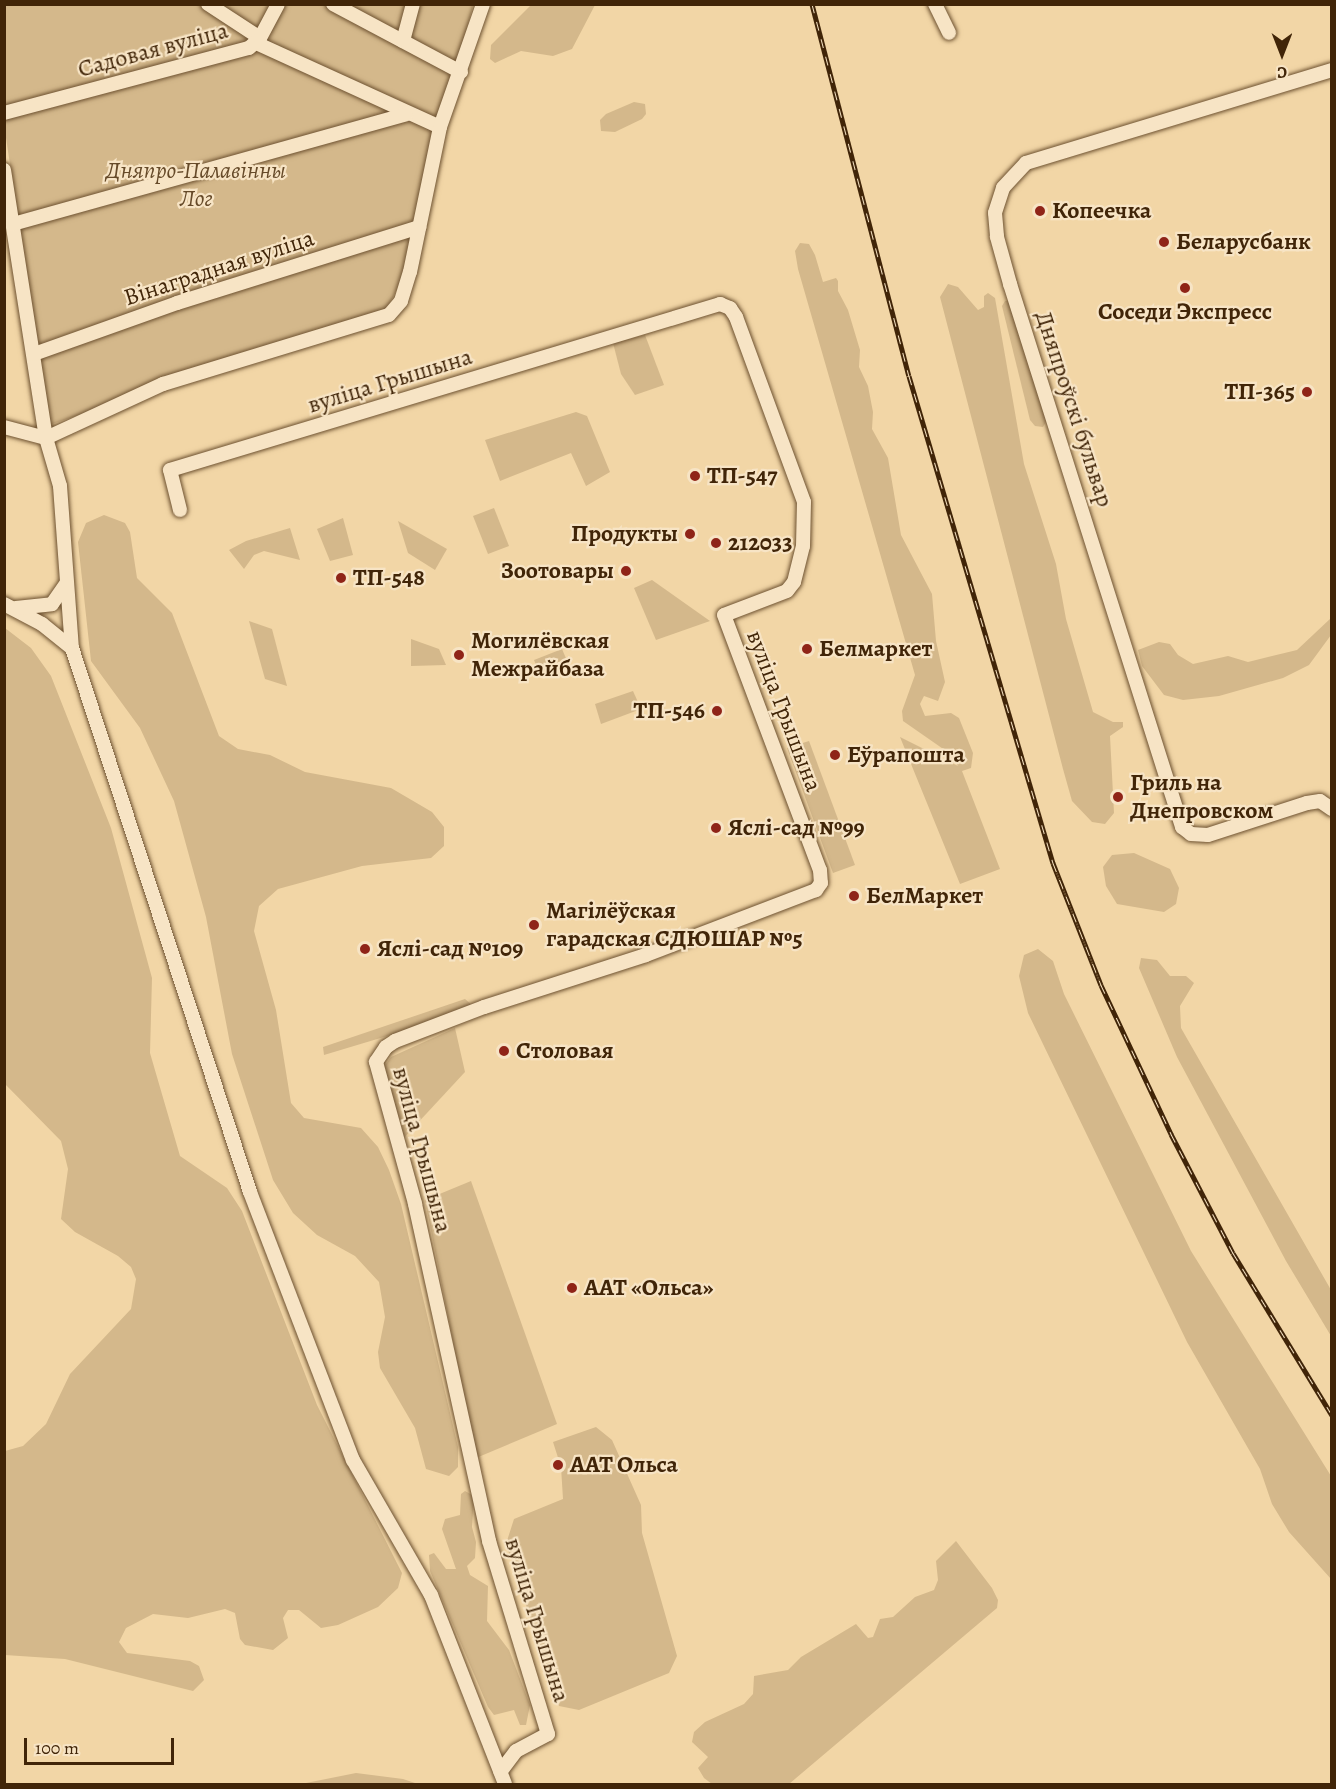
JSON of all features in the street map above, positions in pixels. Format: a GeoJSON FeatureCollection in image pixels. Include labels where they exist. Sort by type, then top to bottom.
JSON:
{"type":"FeatureCollection","features":[{"type":"Feature","properties":{"kind":"street"},"geometry":{"type":"LineString","coordinates":[[208,4],[258,40],[278,4]]}},
{"type":"Feature","properties":{"kind":"street"},"geometry":{"type":"LineString","coordinates":[[333,4],[461,72]]}},
{"type":"Feature","properties":{"kind":"street"},"geometry":{"type":"LineString","coordinates":[[403,41],[413,4]]}},
{"type":"Feature","properties":{"kind":"street"},"geometry":{"type":"LineString","coordinates":[[4,427],[46,438],[163,384],[383,318],[398,307],[419,227],[440,127],[483,4]]}},
{"type":"Feature","properties":{"kind":"street"},"geometry":{"type":"LineString","coordinates":[[935,4],[949,33]]}},
{"type":"Feature","properties":{"kind":"street","name":"Садовая вуліца"},"geometry":{"type":"LineString","coordinates":[[4,113],[241,51],[258,40],[406,114],[440,127]]}},
{"type":"Feature","properties":{"kind":"street","name":"Дняпроўскі бульвар"},"geometry":{"type":"LineString","coordinates":[[1332,70],[1026,163],[1003,188],[995,213],[997,237],[1010,284],[1182,827],[1191,834],[1208,836],[1307,803],[1320,801],[1332,809]]}},
{"type":"Feature","properties":{"kind":"street"},"geometry":{"type":"LineString","coordinates":[[13,224],[406,114]]}},
{"type":"Feature","properties":{"kind":"street"},"geometry":{"type":"LineString","coordinates":[[4,170],[46,438],[60,486],[72,648],[254,1203],[353,1460],[431,1596],[502,1778]]}},
{"type":"Feature","properties":{"kind":"street","name":"Вінаградная вуліца"},"geometry":{"type":"LineString","coordinates":[[34,354],[177,303],[419,227]]}},
{"type":"Feature","properties":{"kind":"street","name":"вуліца Грышына"},"geometry":{"type":"LineString","coordinates":[[180,510],[170,470],[720,303],[730,308],[736,317],[804,502],[803,546],[794,582],[787,591],[724,615],[820,870],[820,883],[816,890],[646,956],[484,1007],[395,1041],[386,1047],[376,1062],[415,1204],[489,1541],[548,1734],[516,1751],[502,1778]]}},
{"type":"Feature","properties":{"kind":"street"},"geometry":{"type":"LineString","coordinates":[[8,606],[33,609],[52,604],[66,584]]}},
{"type":"Feature","properties":{"kind":"street"},"geometry":{"type":"LineString","coordinates":[[8,606],[42,624],[72,648]]}},
{"type":"Feature","properties":{"kind":"green space"},"geometry":{"type":"Polygon","coordinates":[[[532,4],[595,5],[572,49],[553,56],[521,51],[495,63],[490,59],[491,45],[532,4]]]}},
{"type":"Feature","properties":{"kind":"green space","name":"Дняпро-Палавінны Лог"},"geometry":{"type":"Polygon","coordinates":[[[4,5],[473,5],[404,276],[385,312],[49,425],[5,131],[4,5]]]}},
{"type":"Feature","properties":{"kind":"green space"},"geometry":{"type":"Polygon","coordinates":[[[634,102],[645,104],[646,114],[642,119],[615,132],[601,131],[600,120],[606,114],[634,102]]]}},
{"type":"Feature","properties":{"kind":"green space"},"geometry":{"type":"Polygon","coordinates":[[[800,243],[809,244],[815,255],[823,282],[836,278],[838,281],[838,291],[848,310],[860,350],[859,367],[868,386],[873,412],[872,429],[888,458],[901,535],[932,594],[936,641],[945,682],[938,701],[924,696],[920,704],[925,716],[951,713],[959,718],[973,753],[971,768],[962,771],[1000,869],[960,884],[900,737],[958,766],[949,753],[903,721],[902,711],[915,675],[798,269],[795,251],[800,243]]]}},
{"type":"Feature","properties":{"kind":"green space"},"geometry":{"type":"Polygon","coordinates":[[[948,284],[958,287],[978,310],[984,307],[984,296],[988,293],[995,298],[1024,464],[1056,564],[1066,619],[1093,712],[1113,722],[1123,722],[1123,727],[1110,736],[1114,813],[1105,824],[1092,822],[1072,801],[940,297],[948,284]]]}},
{"type":"Feature","properties":{"kind":"green space"},"geometry":{"type":"Polygon","coordinates":[[[1005,301],[1012,301],[1047,420],[1043,427],[1035,426],[1030,420],[1002,306],[1005,301]]]}},
{"type":"Feature","properties":{"kind":"green space"},"geometry":{"type":"Polygon","coordinates":[[[645,335],[664,385],[635,395],[621,374],[613,343],[645,335]]]}},
{"type":"Feature","properties":{"kind":"green space"},"geometry":{"type":"Polygon","coordinates":[[[576,412],[587,416],[610,472],[586,486],[571,453],[500,481],[485,440],[576,412]]]}},
{"type":"Feature","properties":{"kind":"green space"},"geometry":{"type":"Polygon","coordinates":[[[494,508],[509,546],[488,554],[473,516],[494,508]]]}},
{"type":"Feature","properties":{"kind":"green space"},"geometry":{"type":"Polygon","coordinates":[[[104,515],[125,523],[130,532],[137,578],[172,613],[219,736],[238,749],[270,755],[305,772],[391,788],[432,812],[444,827],[444,846],[431,858],[362,866],[278,889],[259,906],[254,931],[276,1010],[291,1103],[304,1118],[361,1128],[378,1147],[389,1170],[401,1204],[458,1447],[458,1467],[449,1476],[426,1469],[415,1428],[380,1368],[378,1352],[385,1317],[379,1282],[355,1256],[317,1235],[293,1213],[273,1180],[232,1054],[206,917],[174,801],[140,728],[91,661],[78,542],[86,523],[104,515]]]}},
{"type":"Feature","properties":{"kind":"green space"},"geometry":{"type":"Polygon","coordinates":[[[343,518],[353,555],[330,561],[317,529],[343,518]]]}},
{"type":"Feature","properties":{"kind":"green space"},"geometry":{"type":"Polygon","coordinates":[[[398,521],[447,549],[435,570],[408,553],[398,521]]]}},
{"type":"Feature","properties":{"kind":"green space"},"geometry":{"type":"Polygon","coordinates":[[[290,528],[300,560],[264,551],[254,555],[244,569],[229,550],[246,541],[290,528]]]}},
{"type":"Feature","properties":{"kind":"green space"},"geometry":{"type":"Polygon","coordinates":[[[652,580],[710,621],[656,640],[634,588],[652,580]]]}},
{"type":"Feature","properties":{"kind":"green space"},"geometry":{"type":"Polygon","coordinates":[[[1331,618],[1331,635],[1309,665],[1283,678],[1219,696],[1183,700],[1164,695],[1142,666],[1138,650],[1159,642],[1170,644],[1178,655],[1193,664],[1228,656],[1248,662],[1297,650],[1331,618]]]}},
{"type":"Feature","properties":{"kind":"green space"},"geometry":{"type":"Polygon","coordinates":[[[249,621],[272,629],[287,686],[265,679],[249,621]]]}},
{"type":"Feature","properties":{"kind":"green space"},"geometry":{"type":"Polygon","coordinates":[[[5,628],[31,648],[51,676],[111,828],[152,978],[150,1053],[180,1156],[227,1188],[242,1211],[317,1405],[402,1573],[398,1588],[378,1607],[338,1625],[321,1628],[299,1610],[288,1610],[283,1618],[288,1638],[273,1650],[245,1645],[240,1639],[235,1613],[225,1609],[188,1618],[153,1614],[126,1628],[119,1642],[127,1653],[190,1661],[199,1666],[204,1680],[193,1691],[65,1659],[5,1655],[5,1451],[23,1446],[46,1424],[70,1374],[131,1309],[136,1279],[131,1267],[118,1256],[75,1232],[61,1219],[68,1169],[61,1141],[5,1084],[5,628]]]}},
{"type":"Feature","properties":{"kind":"green space"},"geometry":{"type":"Polygon","coordinates":[[[411,639],[439,649],[446,665],[411,666],[411,639]]]}},
{"type":"Feature","properties":{"kind":"green space"},"geometry":{"type":"Polygon","coordinates":[[[562,649],[568,663],[539,672],[534,660],[562,649]]]}},
{"type":"Feature","properties":{"kind":"green space"},"geometry":{"type":"Polygon","coordinates":[[[633,691],[641,709],[601,724],[595,704],[633,691]]]}},
{"type":"Feature","properties":{"kind":"green space"},"geometry":{"type":"Polygon","coordinates":[[[809,741],[855,865],[833,873],[787,748],[809,741]]]}},
{"type":"Feature","properties":{"kind":"green space"},"geometry":{"type":"Polygon","coordinates":[[[1134,853],[1170,869],[1179,888],[1176,904],[1164,912],[1117,904],[1106,886],[1103,867],[1112,855],[1134,853]]]}},
{"type":"Feature","properties":{"kind":"green space"},"geometry":{"type":"Polygon","coordinates":[[[1038,949],[1053,961],[1064,994],[1191,1251],[1331,1476],[1331,1579],[1289,1532],[1272,1504],[1260,1469],[1187,1342],[1028,1013],[1019,976],[1024,955],[1038,949]]]}},
{"type":"Feature","properties":{"kind":"green space"},"geometry":{"type":"Polygon","coordinates":[[[1141,958],[1157,960],[1170,976],[1186,976],[1194,983],[1180,1006],[1181,1028],[1331,1290],[1331,1336],[1286,1261],[1177,1057],[1139,968],[1141,958]]]}},
{"type":"Feature","properties":{"kind":"green space"},"geometry":{"type":"Polygon","coordinates":[[[465,999],[472,1005],[467,1012],[324,1055],[323,1047],[465,999]]]}},
{"type":"Feature","properties":{"kind":"green space"},"geometry":{"type":"Polygon","coordinates":[[[455,1028],[465,1072],[401,1141],[381,1071],[391,1057],[455,1028]]]}},
{"type":"Feature","properties":{"kind":"green space"},"geometry":{"type":"Polygon","coordinates":[[[471,1181],[557,1424],[476,1458],[425,1200],[471,1181]]]}},
{"type":"Feature","properties":{"kind":"green space"},"geometry":{"type":"Polygon","coordinates":[[[596,1427],[612,1440],[641,1505],[642,1533],[677,1656],[669,1673],[579,1710],[559,1706],[506,1544],[514,1519],[563,1499],[561,1467],[553,1442],[596,1427]]]}},
{"type":"Feature","properties":{"kind":"green space"},"geometry":{"type":"Polygon","coordinates":[[[465,1491],[474,1496],[472,1527],[476,1542],[475,1558],[467,1566],[470,1575],[488,1586],[487,1621],[509,1650],[530,1705],[526,1725],[520,1725],[514,1710],[494,1715],[488,1707],[430,1571],[429,1555],[434,1553],[446,1569],[456,1569],[442,1529],[445,1519],[460,1515],[461,1494],[465,1491]]]}},
{"type":"Feature","properties":{"kind":"green space"},"geometry":{"type":"Polygon","coordinates":[[[956,1541],[992,1588],[998,1600],[997,1608],[789,1784],[712,1784],[704,1778],[698,1768],[708,1757],[692,1742],[694,1732],[705,1722],[744,1704],[753,1694],[754,1676],[788,1670],[801,1657],[856,1624],[868,1638],[873,1637],[880,1619],[893,1617],[915,1597],[934,1590],[938,1580],[936,1561],[956,1541]]]}},
{"type":"Feature","properties":{"kind":"green space"},"geometry":{"type":"Polygon","coordinates":[[[356,1773],[403,1779],[418,1784],[301,1784],[356,1773]]]}},
{"type":"Feature","properties":{"kind":"railway"},"geometry":{"type":"LineString","coordinates":[[812,4],[909,376],[1053,863],[1101,985],[1171,1134],[1233,1253],[1332,1415]]}},
{"type":"Feature","properties":{"kind":"place","name":"Копеечка"},"geometry":{"type":"Point","coordinates":[1040,211]}},
{"type":"Feature","properties":{"kind":"place","name":"Беларусбанк"},"geometry":{"type":"Point","coordinates":[1164,242]}},
{"type":"Feature","properties":{"kind":"place","name":"Соседи Экспресс"},"geometry":{"type":"Point","coordinates":[1185,288]}},
{"type":"Feature","properties":{"kind":"place","name":"ТП-365"},"geometry":{"type":"Point","coordinates":[1307,392]}},
{"type":"Feature","properties":{"kind":"place","name":"ТП-547"},"geometry":{"type":"Point","coordinates":[695,476]}},
{"type":"Feature","properties":{"kind":"place","name":"Продукты"},"geometry":{"type":"Point","coordinates":[690,534]}},
{"type":"Feature","properties":{"kind":"place","name":"212033"},"geometry":{"type":"Point","coordinates":[716,543]}},
{"type":"Feature","properties":{"kind":"place","name":"Зоотовары"},"geometry":{"type":"Point","coordinates":[626,571]}},
{"type":"Feature","properties":{"kind":"place","name":"ТП-548"},"geometry":{"type":"Point","coordinates":[341,578]}},
{"type":"Feature","properties":{"kind":"place","name":"Белмаркет"},"geometry":{"type":"Point","coordinates":[807,649]}},
{"type":"Feature","properties":{"kind":"place","name":"Могилёвская Межрайбаза"},"geometry":{"type":"Point","coordinates":[459,655]}},
{"type":"Feature","properties":{"kind":"place","name":"ТП-546"},"geometry":{"type":"Point","coordinates":[717,711]}},
{"type":"Feature","properties":{"kind":"place","name":"Еўрапошта"},"geometry":{"type":"Point","coordinates":[835,755]}},
{"type":"Feature","properties":{"kind":"place","name":"Гриль на Днепровском"},"geometry":{"type":"Point","coordinates":[1118,797]}},
{"type":"Feature","properties":{"kind":"place","name":"Яслі-сад №99"},"geometry":{"type":"Point","coordinates":[716,828]}},
{"type":"Feature","properties":{"kind":"place","name":"БелМаркет"},"geometry":{"type":"Point","coordinates":[854,896]}},
{"type":"Feature","properties":{"kind":"place","name":"Магілёўская гарадская СДЮШАР №5"},"geometry":{"type":"Point","coordinates":[534,925]}},
{"type":"Feature","properties":{"kind":"place","name":"Яслі-сад №109"},"geometry":{"type":"Point","coordinates":[365,949]}},
{"type":"Feature","properties":{"kind":"place","name":"Столовая"},"geometry":{"type":"Point","coordinates":[504,1051]}},
{"type":"Feature","properties":{"kind":"place","name":"ААТ «Ольса»"},"geometry":{"type":"Point","coordinates":[572,1288]}},
{"type":"Feature","properties":{"kind":"place","name":"ААТ Ольса"},"geometry":{"type":"Point","coordinates":[558,1465]}}]}
